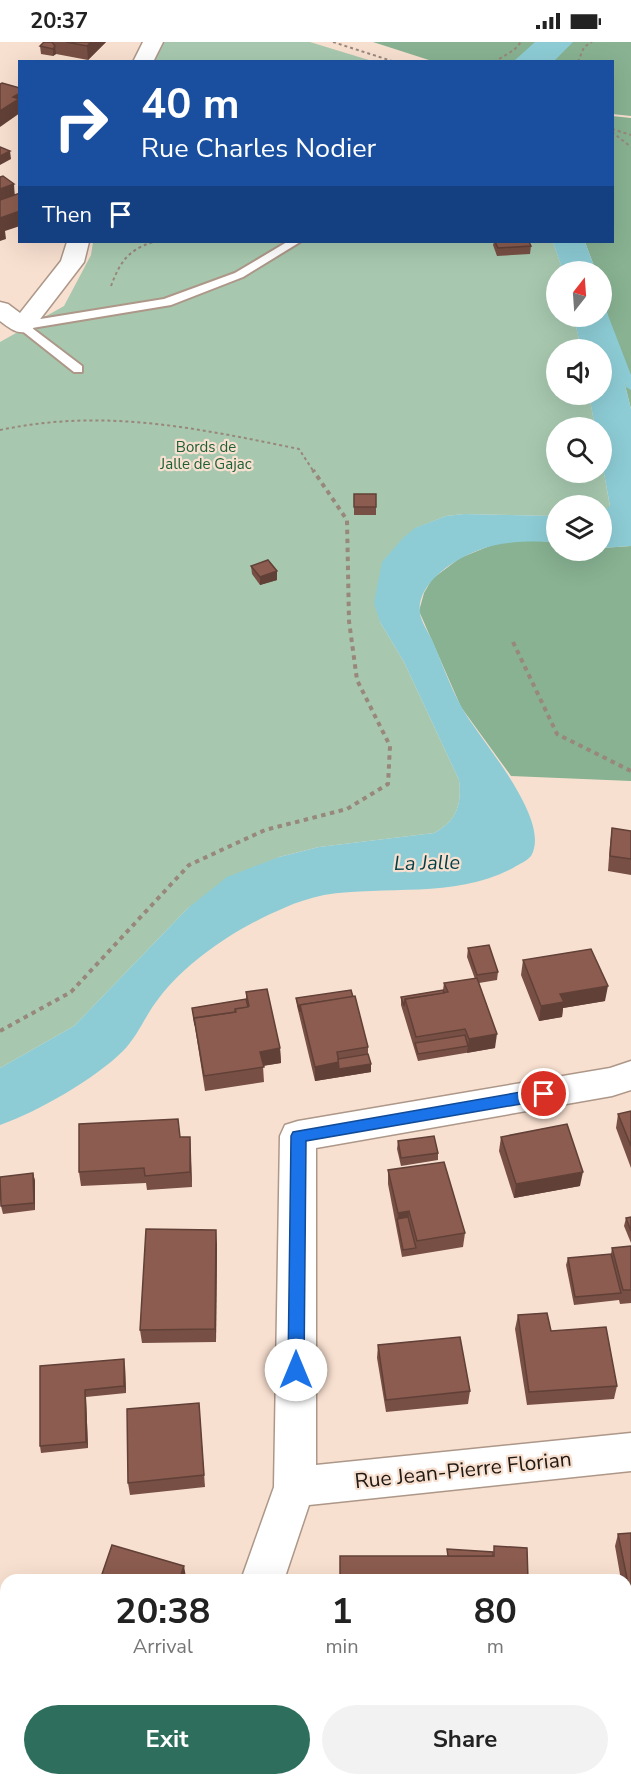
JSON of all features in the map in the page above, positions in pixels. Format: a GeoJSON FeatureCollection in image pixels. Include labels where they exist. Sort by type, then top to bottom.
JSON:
{"type":"FeatureCollection","features":[{"type":"Feature","properties":{"kind":"street"},"geometry":{"type":"LineString","coordinates":[[144,60],[153,42]]}},
{"type":"Feature","properties":{"kind":"street"},"geometry":{"type":"LineString","coordinates":[[0,309],[22,326],[72,262],[78,243]]}},
{"type":"Feature","properties":{"kind":"street"},"geometry":{"type":"LineString","coordinates":[[264,1574],[295,1487],[298,1136],[612,1082],[631,1075]]}},
{"type":"Feature","properties":{"kind":"street","name":"Rue Jean-Pierre Florian"},"geometry":{"type":"LineString","coordinates":[[295,1487],[631,1452]]}},
{"type":"Feature","properties":{"kind":"lane"},"geometry":{"type":"LineString","coordinates":[[22,326],[167,302],[239,275],[292,243]]}},
{"type":"Feature","properties":{"kind":"lane"},"geometry":{"type":"LineString","coordinates":[[22,326],[78,369]]}},
{"type":"Feature","properties":{"kind":"path"},"geometry":{"type":"LineString","coordinates":[[333,42],[390,60]]}},
{"type":"Feature","properties":{"kind":"path"},"geometry":{"type":"LineString","coordinates":[[497,60],[514,50],[521,42]]}},
{"type":"Feature","properties":{"kind":"path"},"geometry":{"type":"LineString","coordinates":[[579,60],[584,47],[592,42]]}},
{"type":"Feature","properties":{"kind":"path"},"geometry":{"type":"LineString","coordinates":[[614,131],[631,135]]}},
{"type":"Feature","properties":{"kind":"path"},"geometry":{"type":"LineString","coordinates":[[614,133],[631,147]]}},
{"type":"Feature","properties":{"kind":"path"},"geometry":{"type":"LineString","coordinates":[[102,312],[118,267],[131,248],[149,243]]}},
{"type":"Feature","properties":{"kind":"path"},"geometry":{"type":"LineString","coordinates":[[0,430],[22,424],[100,418],[203,430],[299,449],[347,520],[349,621],[357,680],[390,746],[388,784],[347,809],[265,830],[189,865],[71,992],[0,1031]]}},
{"type":"Feature","properties":{"kind":"path"},"geometry":{"type":"LineString","coordinates":[[513,642],[557,734],[631,771]]}},
{"type":"Feature","properties":{"kind":"green space"},"geometry":{"type":"Polygon","coordinates":[[[163,42],[310,42],[369,60],[155,60],[163,42]]]}},
{"type":"Feature","properties":{"kind":"green space"},"geometry":{"type":"Polygon","coordinates":[[[373,42],[631,42],[631,116],[614,114],[614,60],[429,60],[373,42]]]}},
{"type":"Feature","properties":{"kind":"green space"},"geometry":{"type":"Polygon","coordinates":[[[614,116],[631,118],[631,409],[610,327],[612,261],[592,261],[585,243],[614,243],[614,116]]]}},
{"type":"Feature","properties":{"kind":"green space","name":"Bords de Jalle de Gajac"},"geometry":{"type":"Polygon","coordinates":[[[93,243],[553,243],[560,261],[546,261],[546,327],[576,327],[579,339],[546,339],[546,405],[591,405],[593,417],[546,417],[546,483],[606,483],[608,495],[546,495],[546,516],[464,514],[446,516],[416,528],[380,622],[404,662],[459,780],[460,797],[456,811],[448,823],[434,833],[319,847],[279,857],[188,908],[74,1026],[0,1068],[0,342],[64,306],[91,255],[93,243]]]}},
{"type":"Feature","properties":{"kind":"green space"},"geometry":{"type":"Polygon","coordinates":[[[524,540],[546,541],[546,561],[612,561],[612,547],[631,546],[631,781],[511,776],[461,707],[419,611],[424,593],[432,579],[460,558],[497,543],[524,540]]]}},
{"type":"Feature","properties":{"kind":"water"},"geometry":{"type":"Polygon","coordinates":[[[535,42],[573,42],[555,60],[515,60],[535,42]]]}},
{"type":"Feature","properties":{"kind":"water"},"geometry":{"type":"Polygon","coordinates":[[[553,243],[585,243],[592,261],[560,261],[553,243]]]}},
{"type":"Feature","properties":{"kind":"water"},"geometry":{"type":"Polygon","coordinates":[[[576,327],[610,327],[631,409],[631,546],[612,547],[612,495],[608,495],[606,483],[612,483],[612,417],[593,417],[591,405],[612,405],[612,339],[579,339],[576,327]]]}},
{"type":"Feature","properties":{"kind":"water"},"geometry":{"type":"Polygon","coordinates":[[[464,514],[546,516],[546,542],[501,544],[463,557],[450,565],[428,585],[421,598],[420,606],[422,620],[461,706],[523,800],[532,821],[535,840],[531,856],[513,868],[491,878],[468,884],[445,888],[324,895],[267,915],[233,934],[185,970],[159,998],[138,1032],[111,1062],[65,1094],[0,1125],[0,1068],[74,1026],[188,908],[227,877],[279,857],[319,847],[434,833],[453,817],[460,797],[459,780],[404,662],[380,622],[374,603],[382,562],[415,528],[446,516],[464,514]]]}},
{"type":"Feature","properties":{"kind":"building"},"geometry":{"type":"Polygon","coordinates":[[[44,42],[52,42],[55,46],[53,49],[40,46],[44,42]]]}},
{"type":"Feature","properties":{"kind":"building"},"geometry":{"type":"Polygon","coordinates":[[[66,42],[91,42],[87,46],[66,42]]]}},
{"type":"Feature","properties":{"kind":"building"},"geometry":{"type":"Polygon","coordinates":[[[0,84],[18,87],[18,94],[13,97],[18,100],[0,111],[0,84]]]}},
{"type":"Feature","properties":{"kind":"building"},"geometry":{"type":"Polygon","coordinates":[[[0,147],[10,151],[0,156],[0,147]]]}},
{"type":"Feature","properties":{"kind":"building"},"geometry":{"type":"Polygon","coordinates":[[[3,176],[14,184],[0,189],[0,177],[3,176]]]}},
{"type":"Feature","properties":{"kind":"building"},"geometry":{"type":"Polygon","coordinates":[[[18,194],[18,212],[0,218],[0,200],[18,194]]]}},
{"type":"Feature","properties":{"kind":"building"},"geometry":{"type":"Polygon","coordinates":[[[496,243],[530,243],[531,246],[498,248],[496,243]]]}},
{"type":"Feature","properties":{"kind":"building"},"geometry":{"type":"Polygon","coordinates":[[[354,494],[376,494],[376,507],[354,507],[354,494]]]}},
{"type":"Feature","properties":{"kind":"building"},"geometry":{"type":"Polygon","coordinates":[[[268,560],[277,571],[260,577],[251,566],[268,560]]]}},
{"type":"Feature","properties":{"kind":"building"},"geometry":{"type":"Polygon","coordinates":[[[612,828],[631,831],[631,859],[610,856],[612,828]]]}},
{"type":"Feature","properties":{"kind":"building"},"geometry":{"type":"Polygon","coordinates":[[[489,945],[498,972],[477,975],[468,948],[489,945]]]}},
{"type":"Feature","properties":{"kind":"building"},"geometry":{"type":"Polygon","coordinates":[[[591,949],[608,986],[560,994],[564,1002],[541,1006],[523,960],[591,949]]]}},
{"type":"Feature","properties":{"kind":"building"},"geometry":{"type":"Polygon","coordinates":[[[477,978],[497,1034],[469,1039],[465,1029],[416,1037],[405,999],[448,992],[444,983],[477,978]]]}},
{"type":"Feature","properties":{"kind":"building"},"geometry":{"type":"Polygon","coordinates":[[[267,989],[280,1048],[260,1052],[264,1067],[204,1076],[194,1018],[236,1012],[235,1009],[249,1006],[246,992],[267,989]]]}},
{"type":"Feature","properties":{"kind":"building"},"geometry":{"type":"Polygon","coordinates":[[[351,990],[353,997],[300,1005],[300,1012],[296,998],[351,990]]]}},
{"type":"Feature","properties":{"kind":"building"},"geometry":{"type":"Polygon","coordinates":[[[443,990],[444,993],[405,999],[404,1006],[401,997],[443,990]]]}},
{"type":"Feature","properties":{"kind":"building"},"geometry":{"type":"Polygon","coordinates":[[[355,996],[368,1047],[337,1052],[339,1062],[315,1067],[300,1005],[355,996]]]}},
{"type":"Feature","properties":{"kind":"building"},"geometry":{"type":"Polygon","coordinates":[[[246,999],[248,1007],[235,1009],[235,1012],[194,1018],[195,1025],[192,1008],[246,999]]]}},
{"type":"Feature","properties":{"kind":"building"},"geometry":{"type":"Polygon","coordinates":[[[465,1035],[468,1046],[418,1054],[415,1043],[465,1035]]]}},
{"type":"Feature","properties":{"kind":"building"},"geometry":{"type":"Polygon","coordinates":[[[368,1054],[371,1064],[339,1069],[338,1059],[368,1054]]]}},
{"type":"Feature","properties":{"kind":"building"},"geometry":{"type":"Polygon","coordinates":[[[631,1111],[631,1146],[618,1114],[631,1111]]]}},
{"type":"Feature","properties":{"kind":"building"},"geometry":{"type":"Polygon","coordinates":[[[178,1119],[180,1137],[190,1137],[190,1172],[145,1176],[144,1168],[79,1172],[79,1124],[178,1119]]]}},
{"type":"Feature","properties":{"kind":"building"},"geometry":{"type":"Polygon","coordinates":[[[567,1124],[583,1172],[516,1184],[501,1137],[567,1124]]]}},
{"type":"Feature","properties":{"kind":"building"},"geometry":{"type":"Polygon","coordinates":[[[434,1136],[438,1153],[401,1158],[398,1141],[434,1136]]]}},
{"type":"Feature","properties":{"kind":"building"},"geometry":{"type":"Polygon","coordinates":[[[444,1162],[465,1233],[417,1241],[409,1211],[398,1213],[388,1170],[444,1162]]]}},
{"type":"Feature","properties":{"kind":"building"},"geometry":{"type":"Polygon","coordinates":[[[33,1173],[34,1203],[1,1206],[0,1177],[33,1173]]]}},
{"type":"Feature","properties":{"kind":"building"},"geometry":{"type":"Polygon","coordinates":[[[408,1217],[416,1248],[403,1250],[397,1219],[408,1217]]]}},
{"type":"Feature","properties":{"kind":"building"},"geometry":{"type":"Polygon","coordinates":[[[631,1217],[631,1231],[626,1218],[631,1217]]]}},
{"type":"Feature","properties":{"kind":"building"},"geometry":{"type":"Polygon","coordinates":[[[146,1229],[216,1230],[215,1329],[140,1330],[146,1229]]]}},
{"type":"Feature","properties":{"kind":"building"},"geometry":{"type":"Polygon","coordinates":[[[631,1246],[631,1290],[623,1290],[612,1248],[631,1246]]]}},
{"type":"Feature","properties":{"kind":"building"},"geometry":{"type":"Polygon","coordinates":[[[611,1254],[621,1293],[575,1297],[568,1258],[611,1254]]]}},
{"type":"Feature","properties":{"kind":"building"},"geometry":{"type":"Polygon","coordinates":[[[547,1313],[551,1331],[606,1327],[617,1386],[529,1392],[518,1315],[547,1313]]]}},
{"type":"Feature","properties":{"kind":"building"},"geometry":{"type":"Polygon","coordinates":[[[460,1337],[470,1391],[386,1400],[378,1345],[460,1337]]]}},
{"type":"Feature","properties":{"kind":"building"},"geometry":{"type":"Polygon","coordinates":[[[124,1359],[124,1386],[85,1390],[86,1442],[40,1446],[40,1366],[124,1359]]]}},
{"type":"Feature","properties":{"kind":"building"},"geometry":{"type":"Polygon","coordinates":[[[199,1403],[204,1475],[128,1483],[127,1409],[199,1403]]]}},
{"type":"Feature","properties":{"kind":"building"},"geometry":{"type":"Polygon","coordinates":[[[631,1533],[631,1574],[626,1574],[618,1534],[631,1533]]]}},
{"type":"Feature","properties":{"kind":"building"},"geometry":{"type":"Polygon","coordinates":[[[112,1545],[184,1566],[181,1574],[102,1574],[112,1545]]]}},
{"type":"Feature","properties":{"kind":"building"},"geometry":{"type":"Polygon","coordinates":[[[494,1546],[527,1548],[528,1574],[340,1574],[340,1556],[494,1556],[494,1546]]]}},
{"type":"Feature","properties":{"kind":"building"},"geometry":{"type":"Polygon","coordinates":[[[447,1549],[493,1552],[493,1556],[448,1556],[447,1549]]]}},
{"type":"Feature","properties":{"kind":"waterway","name":"La Jalle"},"geometry":{"type":"LineString","coordinates":[[608,327],[631,387]]}},
{"type":"Feature","properties":{"kind":"route"},"geometry":{"type":"LineString","coordinates":[[296,1370],[298,1136],[544,1094]]}}]}
